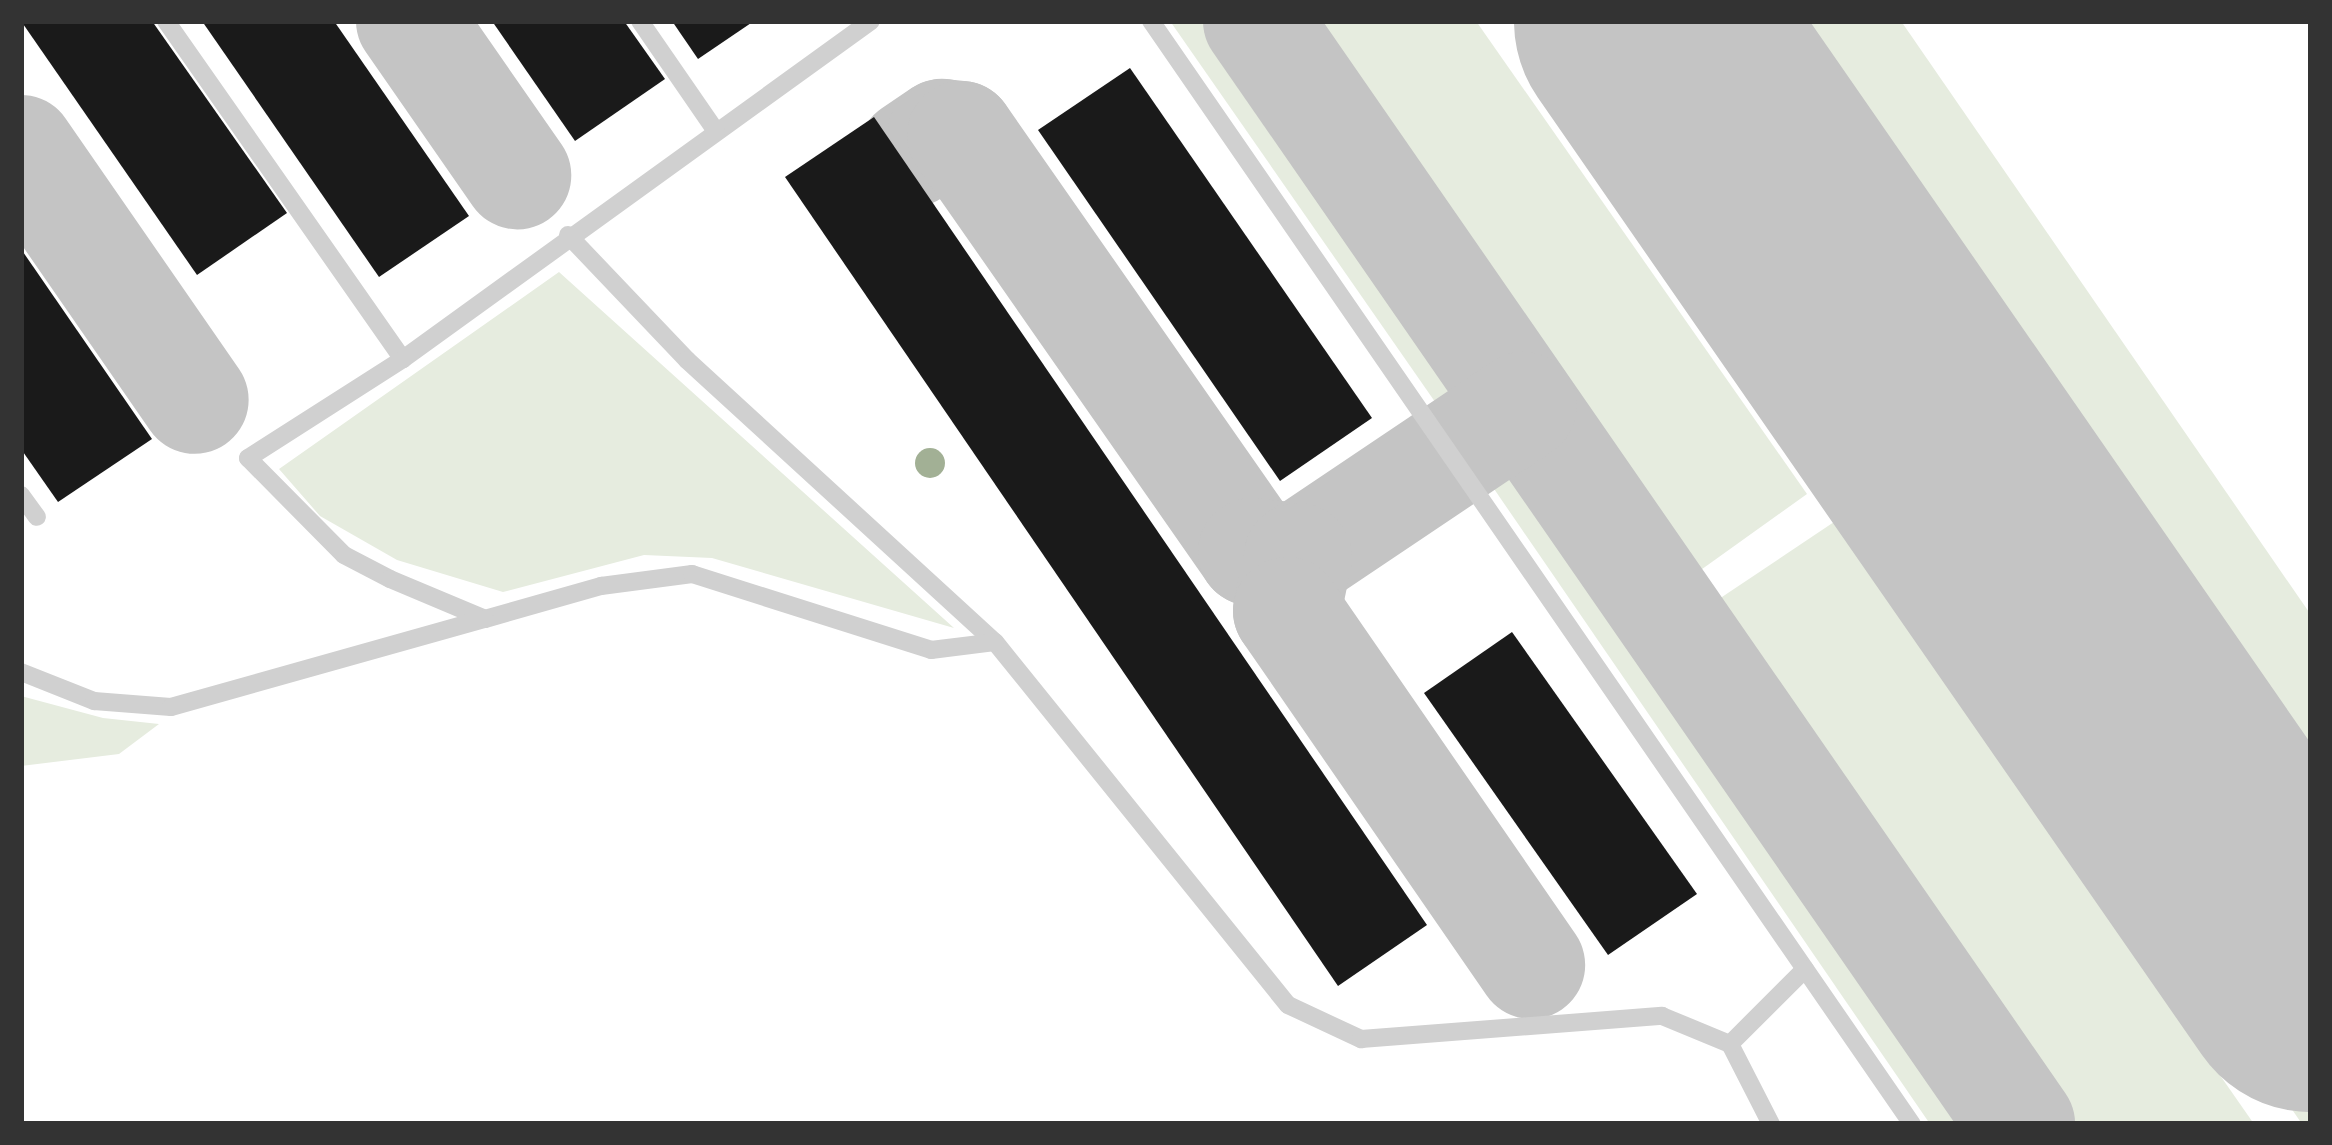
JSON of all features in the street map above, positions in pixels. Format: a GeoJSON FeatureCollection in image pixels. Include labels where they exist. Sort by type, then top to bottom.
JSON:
{"type":"FeatureCollection","features":[{"type":"Feature","properties":{"kind":"lane"},"geometry":{"type":"LineString","coordinates":[[166,21],[403,359]]}},
{"type":"Feature","properties":{"kind":"lane"},"geometry":{"type":"LineString","coordinates":[[640,21],[716,130]]}},
{"type":"Feature","properties":{"kind":"lane"},"geometry":{"type":"LineString","coordinates":[[485,619],[344,555],[248,458],[403,359],[568,235],[871,21]]}},
{"type":"Feature","properties":{"kind":"lane"},"geometry":{"type":"LineString","coordinates":[[1151,21],[1912,1124]]}},
{"type":"Feature","properties":{"kind":"lane"},"geometry":{"type":"LineString","coordinates":[[568,235],[687,360],[995,642],[1288,1005],[1361,1040],[1662,1016],[1730,1044],[1771,1124]]}},
{"type":"Feature","properties":{"kind":"lane"},"geometry":{"type":"LineString","coordinates":[[21,495],[37,517]]}},
{"type":"Feature","properties":{"kind":"lane"},"geometry":{"type":"LineString","coordinates":[[21,672],[94,701],[171,707],[601,586],[692,574],[931,650],[995,642]]}},
{"type":"Feature","properties":{"kind":"lane"},"geometry":{"type":"LineString","coordinates":[[1730,1044],[1805,969]]}},
{"type":"Feature","properties":{"kind":"shaded area"},"geometry":{"type":"Polygon","coordinates":[[[1170,21],[1208,21],[1483,411],[1449,422],[1170,21]]]}},
{"type":"Feature","properties":{"kind":"shaded area"},"geometry":{"type":"Polygon","coordinates":[[[1301,21],[1476,21],[1807,494],[1684,582],[1301,21]]]}},
{"type":"Feature","properties":{"kind":"shaded area"},"geometry":{"type":"Polygon","coordinates":[[[1540,21],[1571,21],[2311,1095],[2311,1124],[2302,1124],[1540,21]]]}},
{"type":"Feature","properties":{"kind":"shaded area"},"geometry":{"type":"Polygon","coordinates":[[[1734,21],[1901,21],[2311,615],[2311,846],[1734,21]]]}},
{"type":"Feature","properties":{"kind":"shaded area"},"geometry":{"type":"Polygon","coordinates":[[[559,272],[954,628],[712,558],[644,555],[503,592],[397,560],[320,516],[279,469],[559,272]]]}},
{"type":"Feature","properties":{"kind":"shaded area"},"geometry":{"type":"Polygon","coordinates":[[[1514,444],[1977,1124],[1930,1124],[1479,467],[1514,444]]]}},
{"type":"Feature","properties":{"kind":"shaded area"},"geometry":{"type":"Polygon","coordinates":[[[1834,522],[2254,1124],[2065,1124],[1707,607],[1834,522]]]}},
{"type":"Feature","properties":{"kind":"shaded area"},"geometry":{"type":"Polygon","coordinates":[[[21,696],[103,718],[159,724],[119,754],[21,766],[21,696]]]}},
{"type":"Feature","properties":{"kind":"building"},"geometry":{"type":"Polygon","coordinates":[[[21,21],[152,21],[287,213],[197,275],[21,21]]]}},
{"type":"Feature","properties":{"kind":"building"},"geometry":{"type":"Polygon","coordinates":[[[202,21],[334,21],[469,216],[379,277],[202,21]]]}},
{"type":"Feature","properties":{"kind":"building"},"geometry":{"type":"Polygon","coordinates":[[[492,21],[624,21],[665,79],[575,141],[492,21]]]}},
{"type":"Feature","properties":{"kind":"building"},"geometry":{"type":"Polygon","coordinates":[[[672,21],[754,21],[698,59],[672,21]]]}},
{"type":"Feature","properties":{"kind":"building"},"geometry":{"type":"Polygon","coordinates":[[[1130,68],[1372,418],[1280,481],[1038,130],[1130,68]]]}},
{"type":"Feature","properties":{"kind":"building"},"geometry":{"type":"Polygon","coordinates":[[[874,117],[1427,925],[1338,986],[785,177],[874,117]]]}},
{"type":"Feature","properties":{"kind":"building"},"geometry":{"type":"Polygon","coordinates":[[[21,249],[152,439],[58,502],[21,449],[21,249]]]}},
{"type":"Feature","properties":{"kind":"building"},"geometry":{"type":"Polygon","coordinates":[[[1512,632],[1697,894],[1608,955],[1424,693],[1512,632]]]}},
{"type":"Feature","properties":{"kind":"taxiway"},"geometry":{"type":"LineString","coordinates":[[410,21],[517,175]]}},
{"type":"Feature","properties":{"kind":"taxiway"},"geometry":{"type":"LineString","coordinates":[[1257,21],[2021,1124]]}},
{"type":"Feature","properties":{"kind":"taxiway"},"geometry":{"type":"LineString","coordinates":[[912,153],[942,133],[961,135],[1252,552],[1298,557],[1523,406]]}},
{"type":"Feature","properties":{"kind":"taxiway"},"geometry":{"type":"LineString","coordinates":[[21,149],[195,400]]}},
{"type":"Feature","properties":{"kind":"taxiway"},"geometry":{"type":"LineString","coordinates":[[1298,557],[1287,611],[1531,965]]}},
{"type":"Feature","properties":{"kind":"runway"},"geometry":{"type":"LineString","coordinates":[[1647,21],[2311,978]]}}]}
